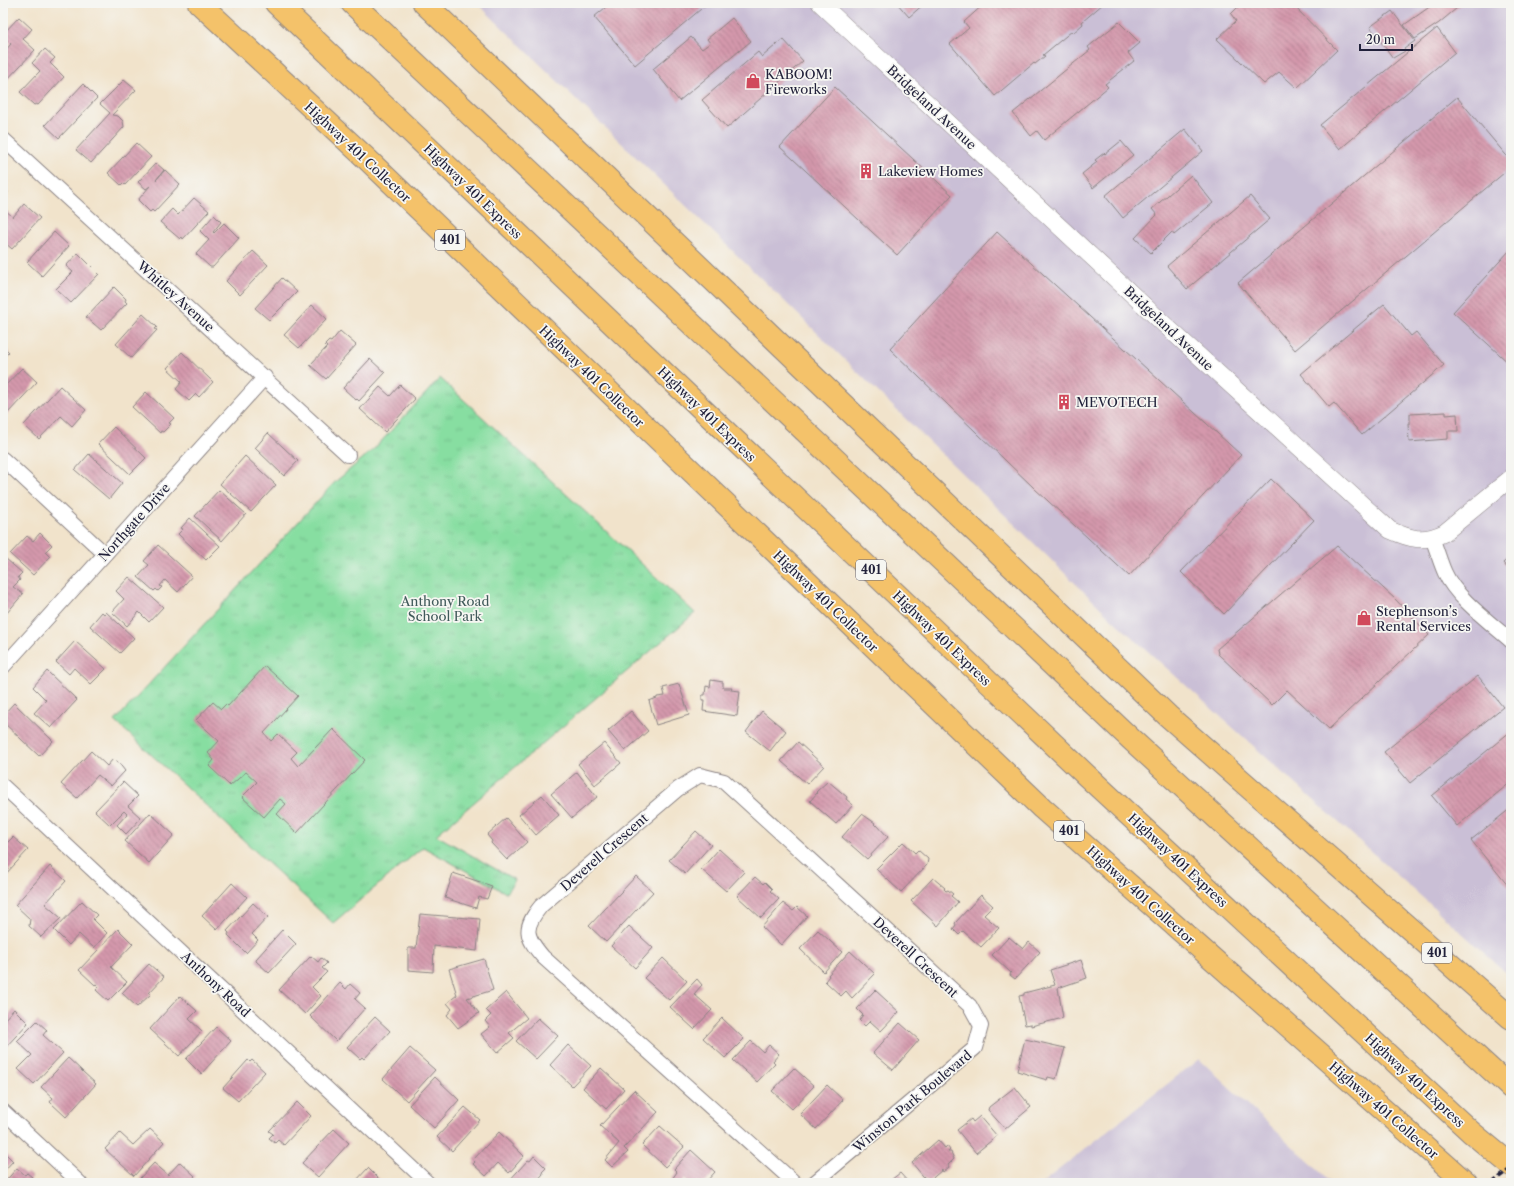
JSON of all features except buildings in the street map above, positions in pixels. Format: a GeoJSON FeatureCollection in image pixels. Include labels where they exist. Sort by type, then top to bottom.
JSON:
{"type":"FeatureCollection","features":[{"type":"Feature","properties":{"kind":"highway","name":"Highway 401 Collector"},"geometry":{"type":"LineString","coordinates":[[199,3],[368,160],[1042,808],[1459,1177]]}},
{"type":"Feature","properties":{"kind":"highway","name":"Highway 401 Express"},"geometry":{"type":"LineString","coordinates":[[276,3],[1088,776],[1471,1132],[1511,1165]]}},
{"type":"Feature","properties":{"kind":"highway"},"geometry":{"type":"LineString","coordinates":[[352,3],[1134,741],[1511,1088]]}},
{"type":"Feature","properties":{"kind":"highway","name":"401"},"geometry":{"type":"LineString","coordinates":[[424,3],[1168,716],[1511,1018]]}},
{"type":"Feature","properties":{"kind":"street","name":"Bridgeland Avenue"},"geometry":{"type":"LineString","coordinates":[[820,3],[1165,325],[1382,524],[1400,534],[1414,539],[1432,538]]}},
{"type":"Feature","properties":{"kind":"street","name":"Whitley Avenue"},"geometry":{"type":"LineString","coordinates":[[3,139],[348,455]]}},
{"type":"Feature","properties":{"kind":"street","name":"Northgate Drive"},"geometry":{"type":"LineString","coordinates":[[3,667],[265,378]]}},
{"type":"Feature","properties":{"kind":"street"},"geometry":{"type":"LineString","coordinates":[[3,460],[106,554]]}},
{"type":"Feature","properties":{"kind":"street"},"geometry":{"type":"LineString","coordinates":[[1511,478],[1444,533],[1432,538],[1444,573],[1452,585],[1468,602],[1511,641]]}},
{"type":"Feature","properties":{"kind":"street","name":"Deverell Crescent"},"geometry":{"type":"LineString","coordinates":[[795,1183],[543,957],[532,944],[529,935],[530,920],[541,906],[678,789],[700,775],[724,780],[970,1006]]}},
{"type":"Feature","properties":{"kind":"street","name":"Anthony Road"},"geometry":{"type":"LineString","coordinates":[[3,786],[428,1183]]}},
{"type":"Feature","properties":{"kind":"street","name":"Winston Park Boulevard"},"geometry":{"type":"LineString","coordinates":[[814,1183],[975,1048],[981,1026],[970,1006]]}},
{"type":"Feature","properties":{"kind":"street"},"geometry":{"type":"LineString","coordinates":[[3,1111],[80,1183]]}},
{"type":"Feature","properties":{"kind":"shaded area"},"geometry":{"type":"Polygon","coordinates":[[[477,3],[1511,3],[1511,977],[1113,620],[477,3]]]}},
{"type":"Feature","properties":{"kind":"shaded area"},"geometry":{"type":"Polygon","coordinates":[[[1199,1059],[1332,1183],[1042,1183],[1199,1059]]]}},
{"type":"Feature","properties":{"kind":"green space","name":"Anthony Road School Park"},"geometry":{"type":"Polygon","coordinates":[[[440,378],[695,613],[436,835],[515,880],[506,893],[423,847],[333,923],[115,721],[335,482],[375,448],[440,378]]]}},
{"type":"Feature","properties":{"kind":"railway"},"geometry":{"type":"LineString","coordinates":[[1492,1183],[1511,1168]]}},
{"type":"Feature","properties":{"kind":"place","name":"KABOOM! Fireworks"},"geometry":{"type":"Point","coordinates":[753,81]}},
{"type":"Feature","properties":{"kind":"place","name":"Lakeview Homes"},"geometry":{"type":"Point","coordinates":[866,171]}},
{"type":"Feature","properties":{"kind":"place","name":"MEVOTECH"},"geometry":{"type":"Point","coordinates":[1064,402]}},
{"type":"Feature","properties":{"kind":"place","name":"Stephenson’s Rental Services"},"geometry":{"type":"Point","coordinates":[1364,618]}}]}
